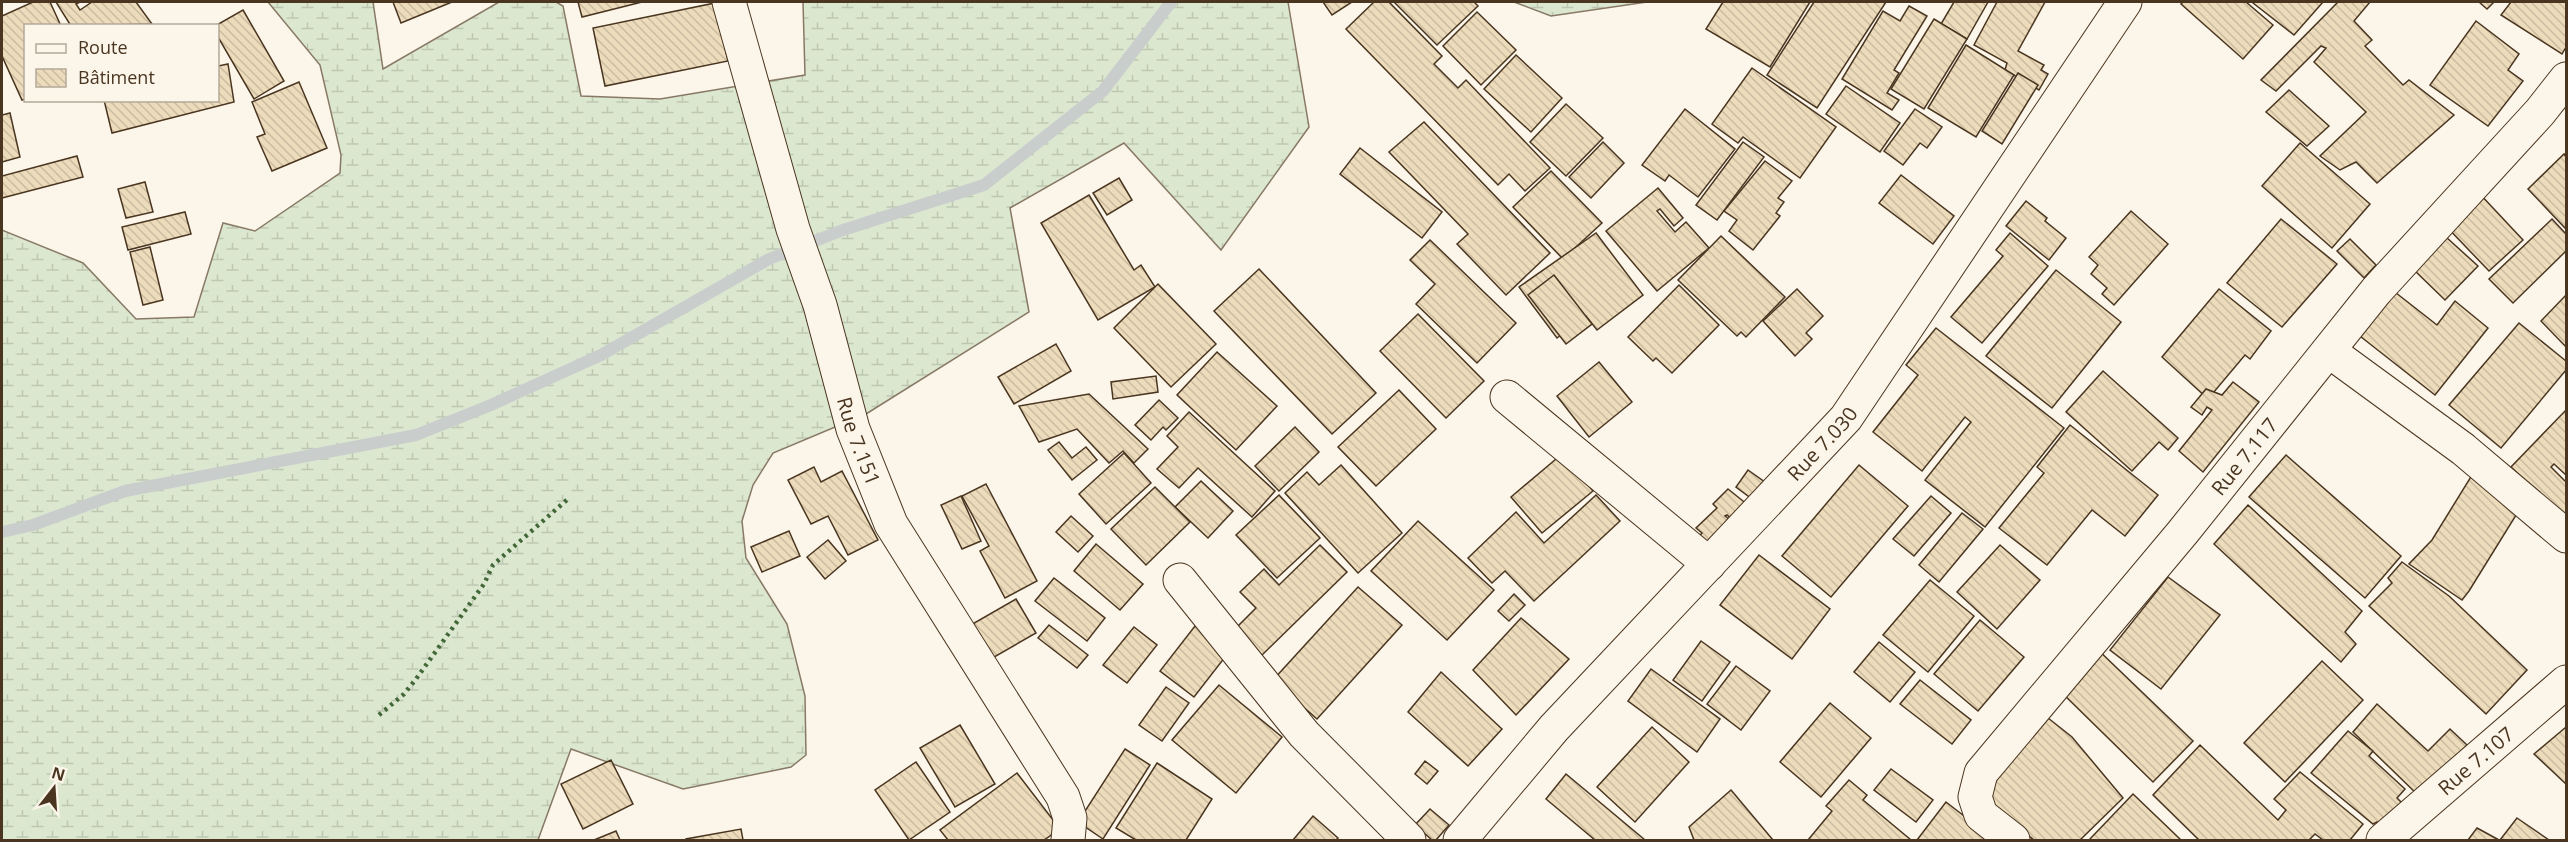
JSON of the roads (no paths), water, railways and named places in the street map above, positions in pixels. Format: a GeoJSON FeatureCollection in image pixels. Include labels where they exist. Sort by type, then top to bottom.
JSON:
{"type":"FeatureCollection","features":[{"type":"Feature","properties":{"kind":"street","name":"Rue 7.151"},"geometry":{"type":"LineString","coordinates":[[729,2],[794,229],[820,305],[853,429],[891,524],[1063,796],[1070,818],[1068,840]]}},
{"type":"Feature","properties":{"kind":"street","name":"Rue 7.030"},"geometry":{"type":"LineString","coordinates":[[1460,840],[1554,728],[1846,418],[2125,2]]}},
{"type":"Feature","properties":{"kind":"street","name":"Rue 7.117"},"geometry":{"type":"LineString","coordinates":[[2013,840],[1981,815],[1975,797],[1981,773],[2183,532],[2376,291],[2540,112],[2566,79]]}},
{"type":"Feature","properties":{"kind":"street"},"geometry":{"type":"LineString","coordinates":[[2329,351],[2463,449],[2566,536]]}},
{"type":"Feature","properties":{"kind":"street"},"geometry":{"type":"LineString","coordinates":[[1507,397],[1709,564]]}},
{"type":"Feature","properties":{"kind":"street"},"geometry":{"type":"LineString","coordinates":[[1180,580],[1304,734],[1409,840]]}},
{"type":"Feature","properties":{"kind":"street","name":"Rue 7.107"},"geometry":{"type":"LineString","coordinates":[[2383,840],[2566,682]]}},
{"type":"Feature","properties":{"kind":"waterway"},"geometry":{"type":"LineString","coordinates":[[2,532],[33,525],[125,491],[416,435],[491,405],[601,355],[769,259],[843,230],[984,185],[1103,91],[1171,2]]}}]}
